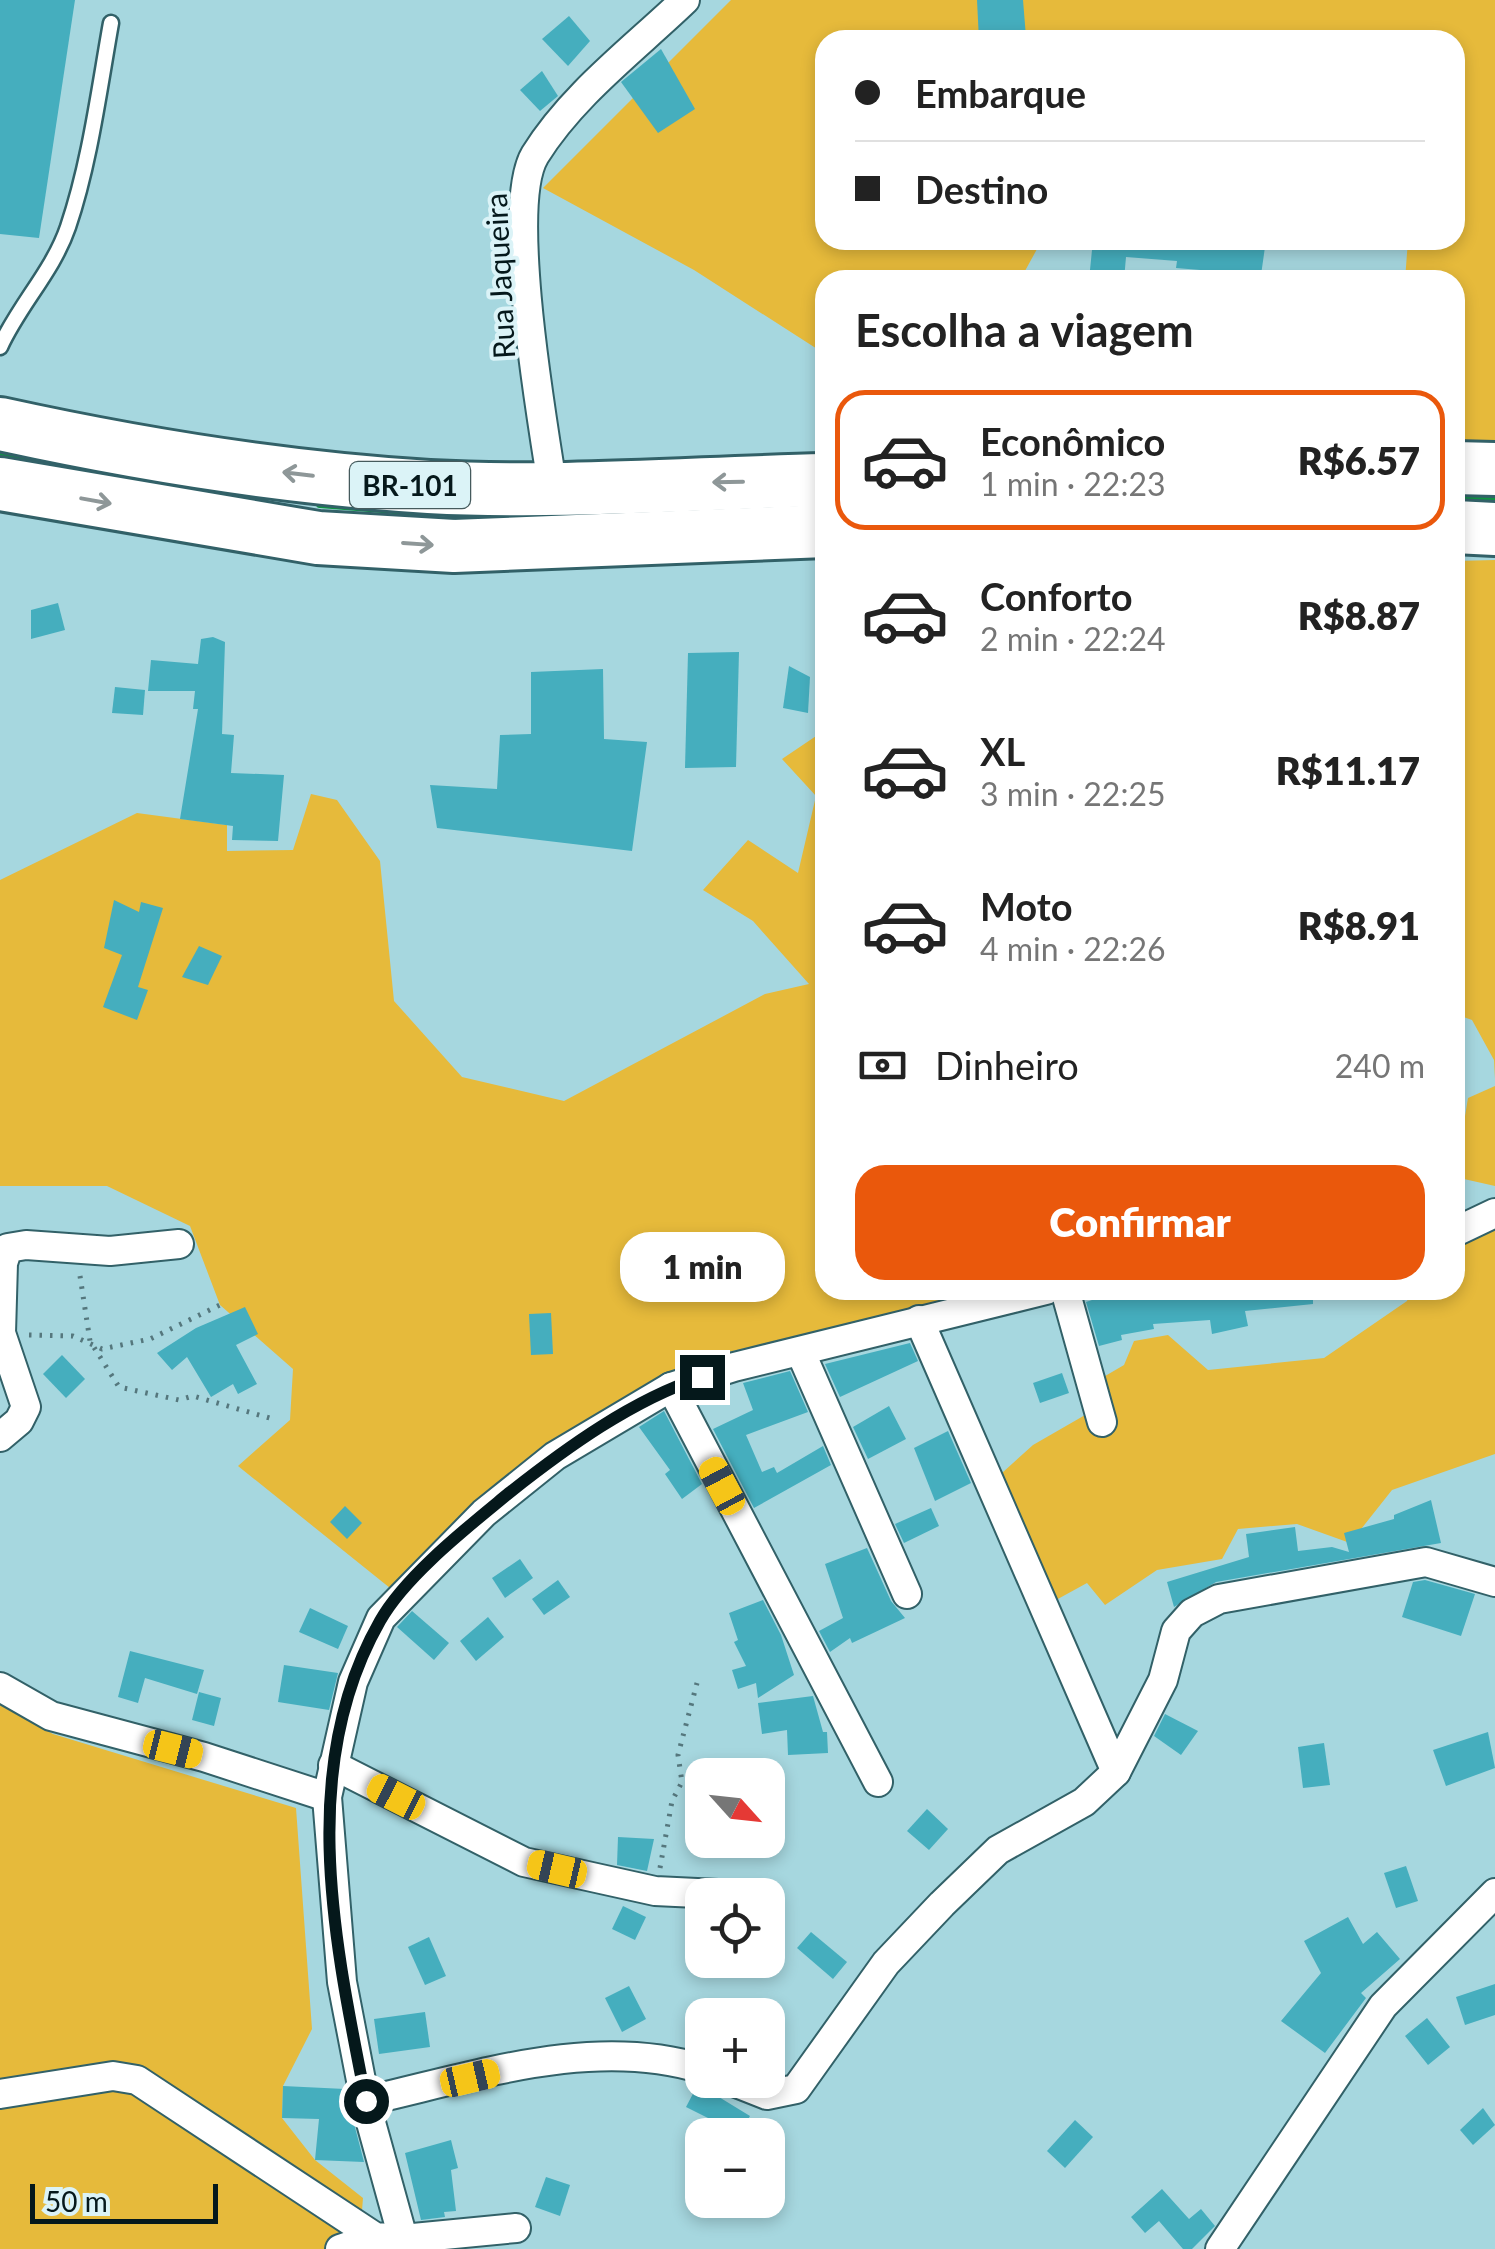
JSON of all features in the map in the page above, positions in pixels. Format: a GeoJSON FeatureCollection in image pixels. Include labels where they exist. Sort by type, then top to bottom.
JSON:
{"type":"FeatureCollection","features":[{"type":"Feature","properties":{"kind":"highway","name":"BR-101"},"geometry":{"type":"LineString","coordinates":[[0,424],[172,458],[429,487],[554,490],[815,480]]}},
{"type":"Feature","properties":{"kind":"highway"},"geometry":{"type":"LineString","coordinates":[[1465,468],[1495,468]]}},
{"type":"Feature","properties":{"kind":"highway","name":"BR-101"},"geometry":{"type":"LineString","coordinates":[[1,487],[318,538],[454,546],[815,531]]}},
{"type":"Feature","properties":{"kind":"highway"},"geometry":{"type":"LineString","coordinates":[[1465,528],[1495,528]]}},
{"type":"Feature","properties":{"kind":"street","name":"Rua Jaqueira"},"geometry":{"type":"LineString","coordinates":[[554,490],[538,396],[524,212],[526,174],[563,119],[685,0]]}},
{"type":"Feature","properties":{"kind":"street"},"geometry":{"type":"LineString","coordinates":[[1465,1227],[1495,1213]]}},
{"type":"Feature","properties":{"kind":"street"},"geometry":{"type":"LineString","coordinates":[[0,1438],[19,1421],[26,1407],[1,1334],[3,1263],[8,1248],[110,1251],[179,1244]]}},
{"type":"Feature","properties":{"kind":"street"},"geometry":{"type":"LineString","coordinates":[[395,2242],[342,1982],[327,1798],[353,1682],[381,1618],[484,1513],[556,1456],[670,1388],[1004,1300]]}},
{"type":"Feature","properties":{"kind":"street"},"geometry":{"type":"LineString","coordinates":[[1069,1300],[1102,1422]]}},
{"type":"Feature","properties":{"kind":"street"},"geometry":{"type":"LineString","coordinates":[[919,1320],[1116,1772]]}},
{"type":"Feature","properties":{"kind":"street"},"geometry":{"type":"LineString","coordinates":[[801,1353],[907,1594]]}},
{"type":"Feature","properties":{"kind":"street"},"geometry":{"type":"LineString","coordinates":[[670,1388],[878,1782]]}},
{"type":"Feature","properties":{"kind":"street"},"geometry":{"type":"LineString","coordinates":[[785,2092],[796,2090],[886,1963],[942,1904],[998,1850],[1084,1802],[1116,1772],[1163,1680],[1176,1630],[1192,1612],[1219,1599],[1426,1562],[1448,1565],[1495,1582]]}},
{"type":"Feature","properties":{"kind":"street"},"geometry":{"type":"LineString","coordinates":[[0,1687],[51,1716],[204,1756],[327,1798]]}},
{"type":"Feature","properties":{"kind":"street"},"geometry":{"type":"LineString","coordinates":[[333,1765],[524,1862],[655,1891],[685,1892]]}},
{"type":"Feature","properties":{"kind":"street"},"geometry":{"type":"LineString","coordinates":[[1220,2249],[1383,2006],[1495,1893]]}},
{"type":"Feature","properties":{"kind":"street"},"geometry":{"type":"LineString","coordinates":[[366,2101],[539,2063],[642,2058],[685,2066]]}},
{"type":"Feature","properties":{"kind":"street"},"geometry":{"type":"LineString","coordinates":[[0,2094],[113,2076],[137,2080],[395,2242]]}},
{"type":"Feature","properties":{"kind":"street"},"geometry":{"type":"LineString","coordinates":[[340,2249],[516,2228]]}},
{"type":"Feature","properties":{"kind":"lane"},"geometry":{"type":"LineString","coordinates":[[0,348],[16,312],[59,248],[68,226],[111,23]]}},
{"type":"Feature","properties":{"kind":"path"},"geometry":{"type":"LineString","coordinates":[[76,1248],[90,1341],[118,1387],[179,1400],[193,1396],[273,1419]]}},
{"type":"Feature","properties":{"kind":"path"},"geometry":{"type":"LineString","coordinates":[[1,1334],[90,1341],[102,1349],[150,1339],[220,1306]]}},
{"type":"Feature","properties":{"kind":"path"},"geometry":{"type":"LineString","coordinates":[[655,1891],[672,1801],[682,1782],[678,1755],[697,1683]]}},
{"type":"Feature","properties":{"kind":"shaded area"},"geometry":{"type":"Polygon","coordinates":[[[731,0],[1495,0],[1495,448],[1465,443],[1465,270],[1406,270],[1407,250],[1465,250],[1465,30],[815,30],[815,250],[1036,250],[1026,270],[815,270],[815,348],[694,270],[543,188],[731,0]]]}},
{"type":"Feature","properties":{"kind":"shaded area"},"geometry":{"type":"Polygon","coordinates":[[[1495,560],[1495,1079],[1494,1060],[1472,1020],[1465,1018],[1465,561],[1495,560]]]}},
{"type":"Feature","properties":{"kind":"shaded area"},"geometry":{"type":"Polygon","coordinates":[[[815,737],[815,795],[782,759],[815,737]]]}},
{"type":"Feature","properties":{"kind":"shaded area"},"geometry":{"type":"Polygon","coordinates":[[[311,794],[337,800],[380,861],[394,1001],[462,1077],[564,1101],[765,994],[809,984],[753,921],[703,890],[748,840],[798,873],[815,800],[815,1300],[956,1300],[842,1330],[729,1352],[665,1374],[591,1419],[519,1471],[390,1588],[238,1466],[290,1420],[293,1369],[220,1305],[190,1226],[107,1186],[0,1186],[0,880],[137,813],[227,825],[227,851],[293,850],[311,794]]]}},
{"type":"Feature","properties":{"kind":"shaded area"},"geometry":{"type":"Polygon","coordinates":[[[1495,1086],[1495,1186],[1465,1179],[1468,1098],[1495,1086]]]}},
{"type":"Feature","properties":{"kind":"shaded area"},"geometry":{"type":"Polygon","coordinates":[[[1495,1227],[1495,1454],[1392,1490],[1350,1543],[1297,1524],[1238,1529],[1222,1559],[1157,1570],[1105,1605],[1087,1583],[1056,1600],[1002,1473],[1033,1445],[1092,1411],[1088,1386],[1124,1365],[1134,1341],[1168,1335],[1208,1370],[1324,1358],[1407,1300],[1465,1300],[1465,1243],[1495,1227]]]}},
{"type":"Feature","properties":{"kind":"shaded area"},"geometry":{"type":"Polygon","coordinates":[[[0,1705],[53,1734],[296,1808],[312,2029],[283,2086],[282,2118],[315,2160],[363,2198],[359,2249],[0,2249],[0,1705]]]}},
{"type":"Feature","properties":{"kind":"building"},"geometry":{"type":"Polygon","coordinates":[[[0,0],[75,0],[39,238],[0,234],[0,0]]]}},
{"type":"Feature","properties":{"kind":"building"},"geometry":{"type":"Polygon","coordinates":[[[977,0],[1023,0],[1025,30],[978,30],[977,0]]]}},
{"type":"Feature","properties":{"kind":"building"},"geometry":{"type":"Polygon","coordinates":[[[569,16],[590,41],[568,66],[542,39],[569,16]]]}},
{"type":"Feature","properties":{"kind":"building"},"geometry":{"type":"Polygon","coordinates":[[[661,49],[695,109],[658,133],[621,82],[661,49]]]}},
{"type":"Feature","properties":{"kind":"building"},"geometry":{"type":"Polygon","coordinates":[[[542,71],[558,96],[540,111],[520,90],[542,71]]]}},
{"type":"Feature","properties":{"kind":"building"},"geometry":{"type":"Polygon","coordinates":[[[1092,250],[1265,250],[1262,270],[1176,268],[1177,261],[1126,257],[1125,270],[1090,270],[1092,250]]]}},
{"type":"Feature","properties":{"kind":"building"},"geometry":{"type":"Polygon","coordinates":[[[58,603],[65,630],[31,639],[31,610],[58,603]]]}},
{"type":"Feature","properties":{"kind":"building"},"geometry":{"type":"Polygon","coordinates":[[[213,637],[225,642],[222,734],[234,735],[231,773],[284,775],[278,841],[232,840],[233,826],[180,819],[198,709],[193,709],[195,691],[148,691],[151,660],[198,664],[201,639],[213,637]]]}},
{"type":"Feature","properties":{"kind":"building"},"geometry":{"type":"Polygon","coordinates":[[[739,652],[736,767],[685,768],[688,653],[739,652]]]}},
{"type":"Feature","properties":{"kind":"building"},"geometry":{"type":"Polygon","coordinates":[[[789,666],[810,677],[808,713],[783,708],[789,666]]]}},
{"type":"Feature","properties":{"kind":"building"},"geometry":{"type":"Polygon","coordinates":[[[603,669],[604,739],[647,742],[632,851],[437,828],[430,785],[497,789],[500,735],[531,734],[531,672],[603,669]]]}},
{"type":"Feature","properties":{"kind":"building"},"geometry":{"type":"Polygon","coordinates":[[[115,687],[145,690],[143,715],[112,713],[115,687]]]}},
{"type":"Feature","properties":{"kind":"building"},"geometry":{"type":"Polygon","coordinates":[[[114,900],[139,912],[141,902],[163,908],[138,987],[148,990],[137,1020],[103,1007],[122,955],[104,948],[114,900]]]}},
{"type":"Feature","properties":{"kind":"building"},"geometry":{"type":"Polygon","coordinates":[[[199,946],[222,956],[208,985],[182,977],[199,946]]]}},
{"type":"Feature","properties":{"kind":"building"},"geometry":{"type":"Polygon","coordinates":[[[1313,1300],[1313,1304],[1245,1311],[1248,1326],[1212,1334],[1210,1320],[1153,1324],[1154,1329],[1121,1335],[1122,1340],[1099,1346],[1086,1302],[1313,1300]]]}},
{"type":"Feature","properties":{"kind":"building"},"geometry":{"type":"Polygon","coordinates":[[[245,1307],[258,1334],[236,1345],[257,1384],[238,1394],[233,1384],[211,1397],[187,1357],[172,1370],[157,1353],[196,1328],[245,1307]]]}},
{"type":"Feature","properties":{"kind":"building"},"geometry":{"type":"Polygon","coordinates":[[[551,1313],[553,1354],[531,1355],[529,1314],[551,1313]]]}},
{"type":"Feature","properties":{"kind":"building"},"geometry":{"type":"Polygon","coordinates":[[[910,1343],[918,1361],[840,1397],[825,1364],[910,1343]]]}},
{"type":"Feature","properties":{"kind":"building"},"geometry":{"type":"Polygon","coordinates":[[[62,1355],[85,1379],[66,1398],[43,1374],[62,1355]]]}},
{"type":"Feature","properties":{"kind":"building"},"geometry":{"type":"Polygon","coordinates":[[[790,1371],[808,1412],[746,1435],[762,1472],[774,1467],[777,1473],[823,1446],[831,1465],[754,1508],[713,1429],[753,1410],[743,1383],[790,1371]]]}},
{"type":"Feature","properties":{"kind":"building"},"geometry":{"type":"Polygon","coordinates":[[[1062,1373],[1069,1393],[1040,1403],[1033,1383],[1062,1373]]]}},
{"type":"Feature","properties":{"kind":"building"},"geometry":{"type":"Polygon","coordinates":[[[889,1406],[906,1439],[868,1459],[853,1427],[889,1406]]]}},
{"type":"Feature","properties":{"kind":"building"},"geometry":{"type":"Polygon","coordinates":[[[664,1411],[702,1484],[682,1499],[665,1474],[670,1470],[639,1427],[664,1411]]]}},
{"type":"Feature","properties":{"kind":"building"},"geometry":{"type":"Polygon","coordinates":[[[948,1431],[971,1483],[935,1501],[914,1448],[948,1431]]]}},
{"type":"Feature","properties":{"kind":"building"},"geometry":{"type":"Polygon","coordinates":[[[1431,1500],[1441,1543],[1216,1582],[1174,1607],[1167,1582],[1249,1557],[1246,1534],[1295,1527],[1298,1551],[1332,1547],[1349,1552],[1344,1533],[1394,1519],[1394,1515],[1431,1500]]]}},
{"type":"Feature","properties":{"kind":"building"},"geometry":{"type":"Polygon","coordinates":[[[345,1506],[362,1523],[347,1539],[330,1522],[345,1506]]]}},
{"type":"Feature","properties":{"kind":"building"},"geometry":{"type":"Polygon","coordinates":[[[931,1508],[939,1526],[904,1543],[895,1524],[931,1508]]]}},
{"type":"Feature","properties":{"kind":"building"},"geometry":{"type":"Polygon","coordinates":[[[867,1548],[891,1601],[905,1618],[852,1643],[850,1638],[830,1652],[819,1631],[843,1618],[825,1564],[867,1548]]]}},
{"type":"Feature","properties":{"kind":"building"},"geometry":{"type":"Polygon","coordinates":[[[520,1559],[533,1578],[505,1598],[492,1578],[520,1559]]]}},
{"type":"Feature","properties":{"kind":"building"},"geometry":{"type":"Polygon","coordinates":[[[558,1580],[570,1597],[544,1615],[532,1599],[558,1580]]]}},
{"type":"Feature","properties":{"kind":"building"},"geometry":{"type":"Polygon","coordinates":[[[1425,1580],[1475,1594],[1461,1636],[1402,1617],[1413,1582],[1425,1580]]]}},
{"type":"Feature","properties":{"kind":"building"},"geometry":{"type":"Polygon","coordinates":[[[763,1600],[781,1635],[794,1675],[758,1698],[756,1683],[738,1689],[732,1670],[746,1666],[734,1642],[738,1640],[729,1613],[763,1600]]]}},
{"type":"Feature","properties":{"kind":"building"},"geometry":{"type":"Polygon","coordinates":[[[310,1608],[348,1626],[338,1649],[299,1632],[310,1608]]]}},
{"type":"Feature","properties":{"kind":"building"},"geometry":{"type":"Polygon","coordinates":[[[412,1611],[449,1643],[434,1660],[397,1627],[412,1611]]]}},
{"type":"Feature","properties":{"kind":"building"},"geometry":{"type":"Polygon","coordinates":[[[488,1617],[504,1637],[476,1661],[460,1641],[488,1617]]]}},
{"type":"Feature","properties":{"kind":"building"},"geometry":{"type":"Polygon","coordinates":[[[130,1651],[204,1670],[197,1694],[145,1678],[138,1703],[118,1697],[130,1651]]]}},
{"type":"Feature","properties":{"kind":"building"},"geometry":{"type":"Polygon","coordinates":[[[284,1665],[338,1673],[329,1710],[278,1702],[284,1665]]]}},
{"type":"Feature","properties":{"kind":"building"},"geometry":{"type":"Polygon","coordinates":[[[199,1692],[221,1698],[214,1726],[192,1720],[199,1692]]]}},
{"type":"Feature","properties":{"kind":"building"},"geometry":{"type":"Polygon","coordinates":[[[813,1696],[823,1732],[827,1732],[828,1753],[788,1755],[787,1730],[762,1734],[758,1703],[813,1696]]]}},
{"type":"Feature","properties":{"kind":"building"},"geometry":{"type":"Polygon","coordinates":[[[1165,1714],[1198,1731],[1181,1755],[1154,1736],[1165,1714]]]}},
{"type":"Feature","properties":{"kind":"building"},"geometry":{"type":"Polygon","coordinates":[[[1488,1732],[1495,1768],[1446,1786],[1433,1750],[1488,1732]]]}},
{"type":"Feature","properties":{"kind":"building"},"geometry":{"type":"Polygon","coordinates":[[[1324,1743],[1330,1785],[1303,1788],[1298,1747],[1324,1743]]]}},
{"type":"Feature","properties":{"kind":"building"},"geometry":{"type":"Polygon","coordinates":[[[927,1809],[948,1829],[929,1850],[907,1831],[927,1809]]]}},
{"type":"Feature","properties":{"kind":"building"},"geometry":{"type":"Polygon","coordinates":[[[618,1837],[654,1839],[647,1871],[617,1865],[618,1837]]]}},
{"type":"Feature","properties":{"kind":"building"},"geometry":{"type":"Polygon","coordinates":[[[1406,1866],[1418,1901],[1396,1908],[1384,1873],[1406,1866]]]}},
{"type":"Feature","properties":{"kind":"building"},"geometry":{"type":"Polygon","coordinates":[[[623,1906],[646,1917],[635,1940],[612,1929],[623,1906]]]}},
{"type":"Feature","properties":{"kind":"building"},"geometry":{"type":"Polygon","coordinates":[[[1348,1917],[1363,1944],[1377,1932],[1400,1959],[1361,1993],[1366,1998],[1325,2053],[1281,2021],[1321,1973],[1304,1941],[1348,1917]]]}},
{"type":"Feature","properties":{"kind":"building"},"geometry":{"type":"Polygon","coordinates":[[[811,1932],[847,1962],[833,1979],[797,1948],[811,1932]]]}},
{"type":"Feature","properties":{"kind":"building"},"geometry":{"type":"Polygon","coordinates":[[[429,1937],[446,1976],[425,1985],[408,1947],[429,1937]]]}},
{"type":"Feature","properties":{"kind":"building"},"geometry":{"type":"Polygon","coordinates":[[[1495,1984],[1495,2015],[1465,2025],[1456,1997],[1495,1984]]]}},
{"type":"Feature","properties":{"kind":"building"},"geometry":{"type":"Polygon","coordinates":[[[629,1986],[646,2019],[622,2032],[605,1998],[629,1986]]]}},
{"type":"Feature","properties":{"kind":"building"},"geometry":{"type":"Polygon","coordinates":[[[425,2012],[430,2047],[379,2054],[374,2019],[425,2012]]]}},
{"type":"Feature","properties":{"kind":"building"},"geometry":{"type":"Polygon","coordinates":[[[1427,2018],[1450,2047],[1428,2065],[1405,2036],[1427,2018]]]}},
{"type":"Feature","properties":{"kind":"building"},"geometry":{"type":"Polygon","coordinates":[[[283,2086],[345,2089],[364,2162],[315,2160],[319,2119],[282,2118],[283,2086]]]}},
{"type":"Feature","properties":{"kind":"building"},"geometry":{"type":"Polygon","coordinates":[[[691,2098],[721,2098],[750,2116],[708,2118],[686,2107],[691,2098]]]}},
{"type":"Feature","properties":{"kind":"building"},"geometry":{"type":"Polygon","coordinates":[[[1483,2108],[1495,2125],[1473,2145],[1460,2130],[1483,2108]]]}},
{"type":"Feature","properties":{"kind":"building"},"geometry":{"type":"Polygon","coordinates":[[[1075,2120],[1093,2137],[1065,2168],[1047,2151],[1075,2120]]]}},
{"type":"Feature","properties":{"kind":"building"},"geometry":{"type":"Polygon","coordinates":[[[451,2140],[458,2168],[451,2170],[456,2211],[444,2212],[445,2217],[421,2220],[405,2153],[451,2140]]]}},
{"type":"Feature","properties":{"kind":"building"},"geometry":{"type":"Polygon","coordinates":[[[546,2177],[570,2185],[560,2216],[535,2207],[546,2177]]]}},
{"type":"Feature","properties":{"kind":"building"},"geometry":{"type":"Polygon","coordinates":[[[1162,2189],[1189,2219],[1201,2209],[1215,2226],[1192,2249],[1183,2249],[1159,2221],[1145,2233],[1131,2217],[1162,2189]]]}},
{"type":"Feature","properties":{"kind":"waterway"},"geometry":{"type":"LineString","coordinates":[[0,452],[158,485],[266,497]]}},
{"type":"Feature","properties":{"kind":"waterway"},"geometry":{"type":"LineString","coordinates":[[1465,496],[1495,496]]}},
{"type":"Feature","properties":{"kind":"waterway"},"geometry":{"type":"LineString","coordinates":[[320,504],[431,513]]}},
{"type":"Feature","properties":{"kind":"route"},"geometry":{"type":"LineString","coordinates":[[366,2101],[342,1982],[327,1798],[336,1744],[353,1682],[381,1618],[484,1513],[556,1456],[670,1388],[702,1377]]}}]}
